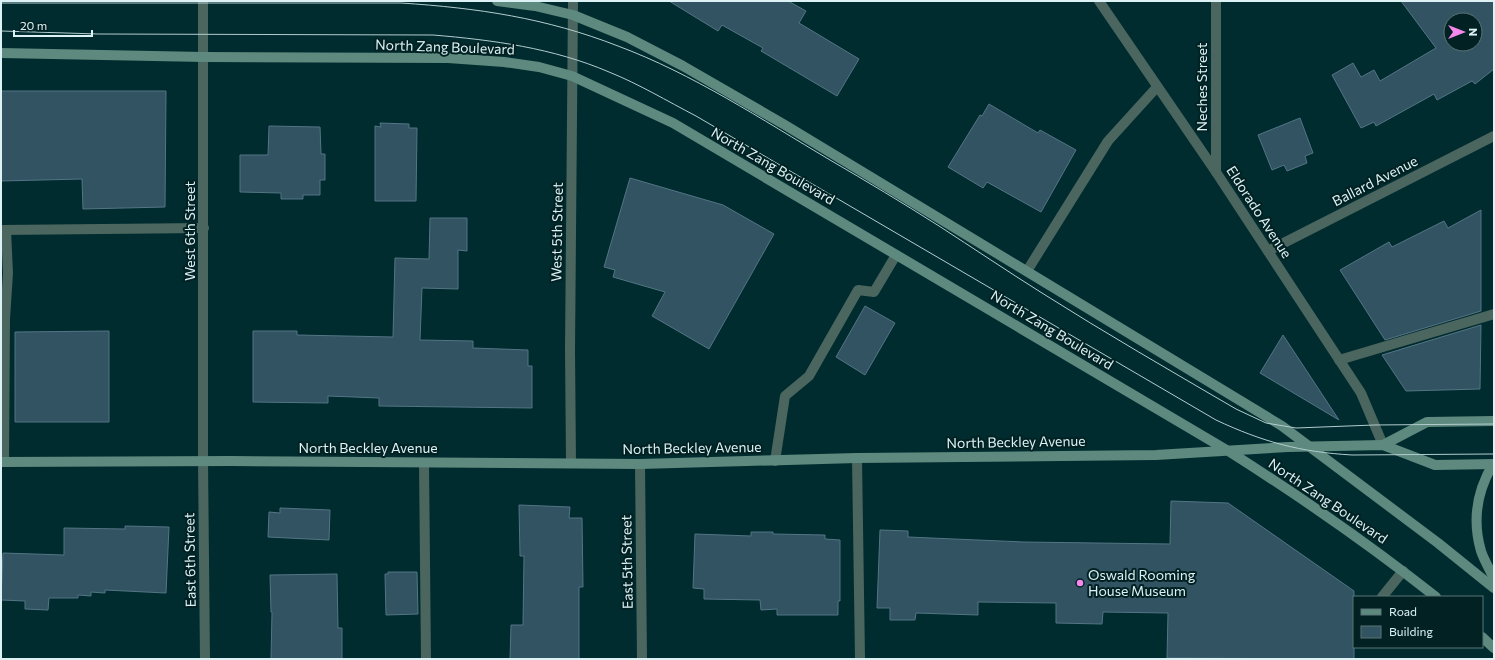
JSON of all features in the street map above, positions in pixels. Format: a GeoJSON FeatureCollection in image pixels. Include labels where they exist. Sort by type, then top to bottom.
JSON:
{"type":"FeatureCollection","features":[{"type":"Feature","properties":{"kind":"main road"},"geometry":{"type":"LineString","coordinates":[[497,1],[535,6],[573,15],[627,37],[683,66],[785,125],[1282,426],[1438,543],[1494,588]]}},
{"type":"Feature","properties":{"kind":"main road","name":"North Zang Boulevard"},"geometry":{"type":"LineString","coordinates":[[1,53],[204,57],[448,58],[504,62],[539,67],[572,76],[673,123],[1230,452],[1292,492],[1403,570],[1435,596]]}},
{"type":"Feature","properties":{"kind":"main road","name":"North Beckley Avenue"},"geometry":{"type":"LineString","coordinates":[[1383,445],[1427,422],[1494,421]]}},
{"type":"Feature","properties":{"kind":"main road","name":"North Beckley Avenue"},"geometry":{"type":"LineString","coordinates":[[2,462],[424,462],[640,464],[857,458],[1156,455],[1230,452],[1288,447],[1383,445],[1436,465],[1494,464]]}},
{"type":"Feature","properties":{"kind":"main road"},"geometry":{"type":"LineString","coordinates":[[1494,464],[1484,479],[1477,504],[1477,526],[1481,551],[1494,579]]}},
{"type":"Feature","properties":{"kind":"main road"},"geometry":{"type":"LineString","coordinates":[[1483,638],[1494,648]]}},
{"type":"Feature","properties":{"kind":"street","name":"West 6th Street"},"geometry":{"type":"LineString","coordinates":[[203,1],[203,462]]}},
{"type":"Feature","properties":{"kind":"street","name":"West 5th Street"},"geometry":{"type":"LineString","coordinates":[[571,463],[570,350],[573,1]]}},
{"type":"Feature","properties":{"kind":"street","name":"Eldorado Avenue"},"geometry":{"type":"LineString","coordinates":[[1099,1],[1216,172],[1361,394],[1383,445]]}},
{"type":"Feature","properties":{"kind":"street","name":"Neches Street"},"geometry":{"type":"LineString","coordinates":[[1216,1],[1216,172]]}},
{"type":"Feature","properties":{"kind":"street"},"geometry":{"type":"LineString","coordinates":[[1027,271],[1108,141],[1157,87]]}},
{"type":"Feature","properties":{"kind":"street","name":"Ballard Avenue"},"geometry":{"type":"LineString","coordinates":[[1268,251],[1494,136]]}},
{"type":"Feature","properties":{"kind":"street"},"geometry":{"type":"LineString","coordinates":[[2,462],[5,319],[8,273],[3,230],[204,228]]}},
{"type":"Feature","properties":{"kind":"street"},"geometry":{"type":"LineString","coordinates":[[775,461],[785,396],[809,376],[858,290],[874,292],[896,255]]}},
{"type":"Feature","properties":{"kind":"street"},"geometry":{"type":"LineString","coordinates":[[1339,360],[1494,314]]}},
{"type":"Feature","properties":{"kind":"street"},"geometry":{"type":"LineString","coordinates":[[857,458],[860,659]]}},
{"type":"Feature","properties":{"kind":"street","name":"East 6th Street"},"geometry":{"type":"LineString","coordinates":[[203,462],[205,659]]}},
{"type":"Feature","properties":{"kind":"street"},"geometry":{"type":"LineString","coordinates":[[424,462],[426,659]]}},
{"type":"Feature","properties":{"kind":"street","name":"East 5th Street"},"geometry":{"type":"LineString","coordinates":[[640,464],[642,659]]}},
{"type":"Feature","properties":{"kind":"street"},"geometry":{"type":"LineString","coordinates":[[1383,596],[1403,570]]}},
{"type":"Feature","properties":{"kind":"building"},"geometry":{"type":"Polygon","coordinates":[[[669,1],[788,1],[806,11],[799,23],[859,59],[837,96],[761,51],[763,48],[722,25],[718,31],[669,1]]]}},
{"type":"Feature","properties":{"kind":"building"},"geometry":{"type":"Polygon","coordinates":[[[1401,1],[1494,1],[1494,69],[1475,84],[1472,81],[1437,100],[1434,94],[1376,126],[1374,122],[1361,128],[1332,75],[1353,63],[1361,77],[1374,70],[1380,81],[1436,48],[1401,1]]]}},
{"type":"Feature","properties":{"kind":"building"},"geometry":{"type":"Polygon","coordinates":[[[1,91],[166,91],[165,207],[83,209],[82,179],[1,181],[1,91]]]}},
{"type":"Feature","properties":{"kind":"building"},"geometry":{"type":"Polygon","coordinates":[[[989,104],[1038,133],[1040,130],[1076,150],[1041,212],[987,182],[983,188],[948,167],[980,115],[982,116],[989,104]]]}},
{"type":"Feature","properties":{"kind":"building"},"geometry":{"type":"Polygon","coordinates":[[[1300,118],[1313,153],[1305,156],[1307,163],[1287,171],[1284,165],[1272,170],[1258,135],[1300,118]]]}},
{"type":"Feature","properties":{"kind":"building"},"geometry":{"type":"Polygon","coordinates":[[[380,123],[409,124],[409,128],[417,128],[416,201],[375,201],[375,126],[381,127],[380,123]]]}},
{"type":"Feature","properties":{"kind":"building"},"geometry":{"type":"Polygon","coordinates":[[[269,126],[320,127],[321,154],[325,154],[325,180],[320,180],[320,195],[303,195],[303,199],[281,199],[281,193],[240,192],[240,155],[268,155],[269,126]]]}},
{"type":"Feature","properties":{"kind":"building"},"geometry":{"type":"Polygon","coordinates":[[[630,178],[723,205],[774,234],[709,349],[652,316],[665,292],[613,277],[615,270],[604,267],[630,178]]]}},
{"type":"Feature","properties":{"kind":"building"},"geometry":{"type":"Polygon","coordinates":[[[1481,210],[1481,311],[1385,340],[1340,270],[1389,242],[1392,247],[1444,221],[1448,228],[1481,210]]]}},
{"type":"Feature","properties":{"kind":"building"},"geometry":{"type":"Polygon","coordinates":[[[430,218],[467,218],[467,251],[458,250],[458,289],[422,288],[420,340],[473,341],[473,348],[528,350],[528,366],[532,366],[532,408],[379,406],[379,398],[328,396],[328,403],[253,402],[253,331],[297,331],[297,335],[393,337],[395,258],[429,259],[430,218]]]}},
{"type":"Feature","properties":{"kind":"building"},"geometry":{"type":"Polygon","coordinates":[[[865,306],[895,323],[865,375],[836,357],[865,306]]]}},
{"type":"Feature","properties":{"kind":"building"},"geometry":{"type":"Polygon","coordinates":[[[1481,325],[1480,389],[1406,391],[1382,355],[1481,325]]]}},
{"type":"Feature","properties":{"kind":"building"},"geometry":{"type":"Polygon","coordinates":[[[109,331],[109,422],[15,422],[15,332],[109,331]]]}},
{"type":"Feature","properties":{"kind":"building"},"geometry":{"type":"Polygon","coordinates":[[[1283,335],[1339,420],[1260,373],[1283,335]]]}},
{"type":"Feature","properties":{"kind":"building"},"geometry":{"type":"Polygon","coordinates":[[[1171,501],[1228,503],[1354,591],[1354,659],[1167,658],[1168,613],[1103,612],[1102,624],[1056,623],[1056,603],[978,602],[978,615],[916,613],[915,620],[890,620],[890,608],[877,608],[880,530],[908,531],[908,537],[1024,542],[1170,544],[1171,501]]]}},
{"type":"Feature","properties":{"kind":"building"},"geometry":{"type":"Polygon","coordinates":[[[519,505],[570,507],[569,518],[582,518],[583,587],[579,587],[579,659],[510,659],[511,625],[523,625],[524,556],[520,556],[519,505]]]}},
{"type":"Feature","properties":{"kind":"building"},"geometry":{"type":"Polygon","coordinates":[[[280,508],[330,510],[329,540],[268,537],[269,512],[280,513],[280,508]]]}},
{"type":"Feature","properties":{"kind":"building"},"geometry":{"type":"Polygon","coordinates":[[[125,526],[169,527],[166,593],[105,590],[105,593],[91,592],[91,596],[78,595],[78,598],[49,598],[48,610],[25,609],[25,601],[1,600],[3,553],[64,555],[64,528],[125,529],[125,526]]]}},
{"type":"Feature","properties":{"kind":"building"},"geometry":{"type":"Polygon","coordinates":[[[751,532],[825,535],[825,539],[840,540],[840,601],[838,601],[838,615],[777,615],[777,609],[761,610],[760,600],[704,599],[704,589],[693,588],[695,534],[751,536],[751,532]]]}},
{"type":"Feature","properties":{"kind":"building"},"geometry":{"type":"Polygon","coordinates":[[[388,572],[417,572],[418,614],[386,615],[385,574],[388,574],[388,572]]]}},
{"type":"Feature","properties":{"kind":"building"},"geometry":{"type":"Polygon","coordinates":[[[337,574],[338,628],[342,628],[342,659],[271,659],[272,612],[270,575],[337,574]]]}},
{"type":"Feature","properties":{"kind":"tram line"},"geometry":{"type":"LineString","coordinates":[[1,3],[401,3],[485,11],[538,21],[565,28],[591,36],[646,57],[726,98],[912,209],[1029,285],[1114,337],[1236,409],[1266,423],[1296,428],[1374,425],[1494,424]]}},
{"type":"Feature","properties":{"kind":"tram line"},"geometry":{"type":"LineString","coordinates":[[1,31],[98,34],[433,35],[522,46],[545,51],[588,64],[620,77],[696,116],[1216,420],[1233,428],[1282,445],[1333,454],[1494,454]]}},
{"type":"Feature","properties":{"kind":"place","name":"Oswald Rooming House Museum"},"geometry":{"type":"Point","coordinates":[1080,583]}}]}
